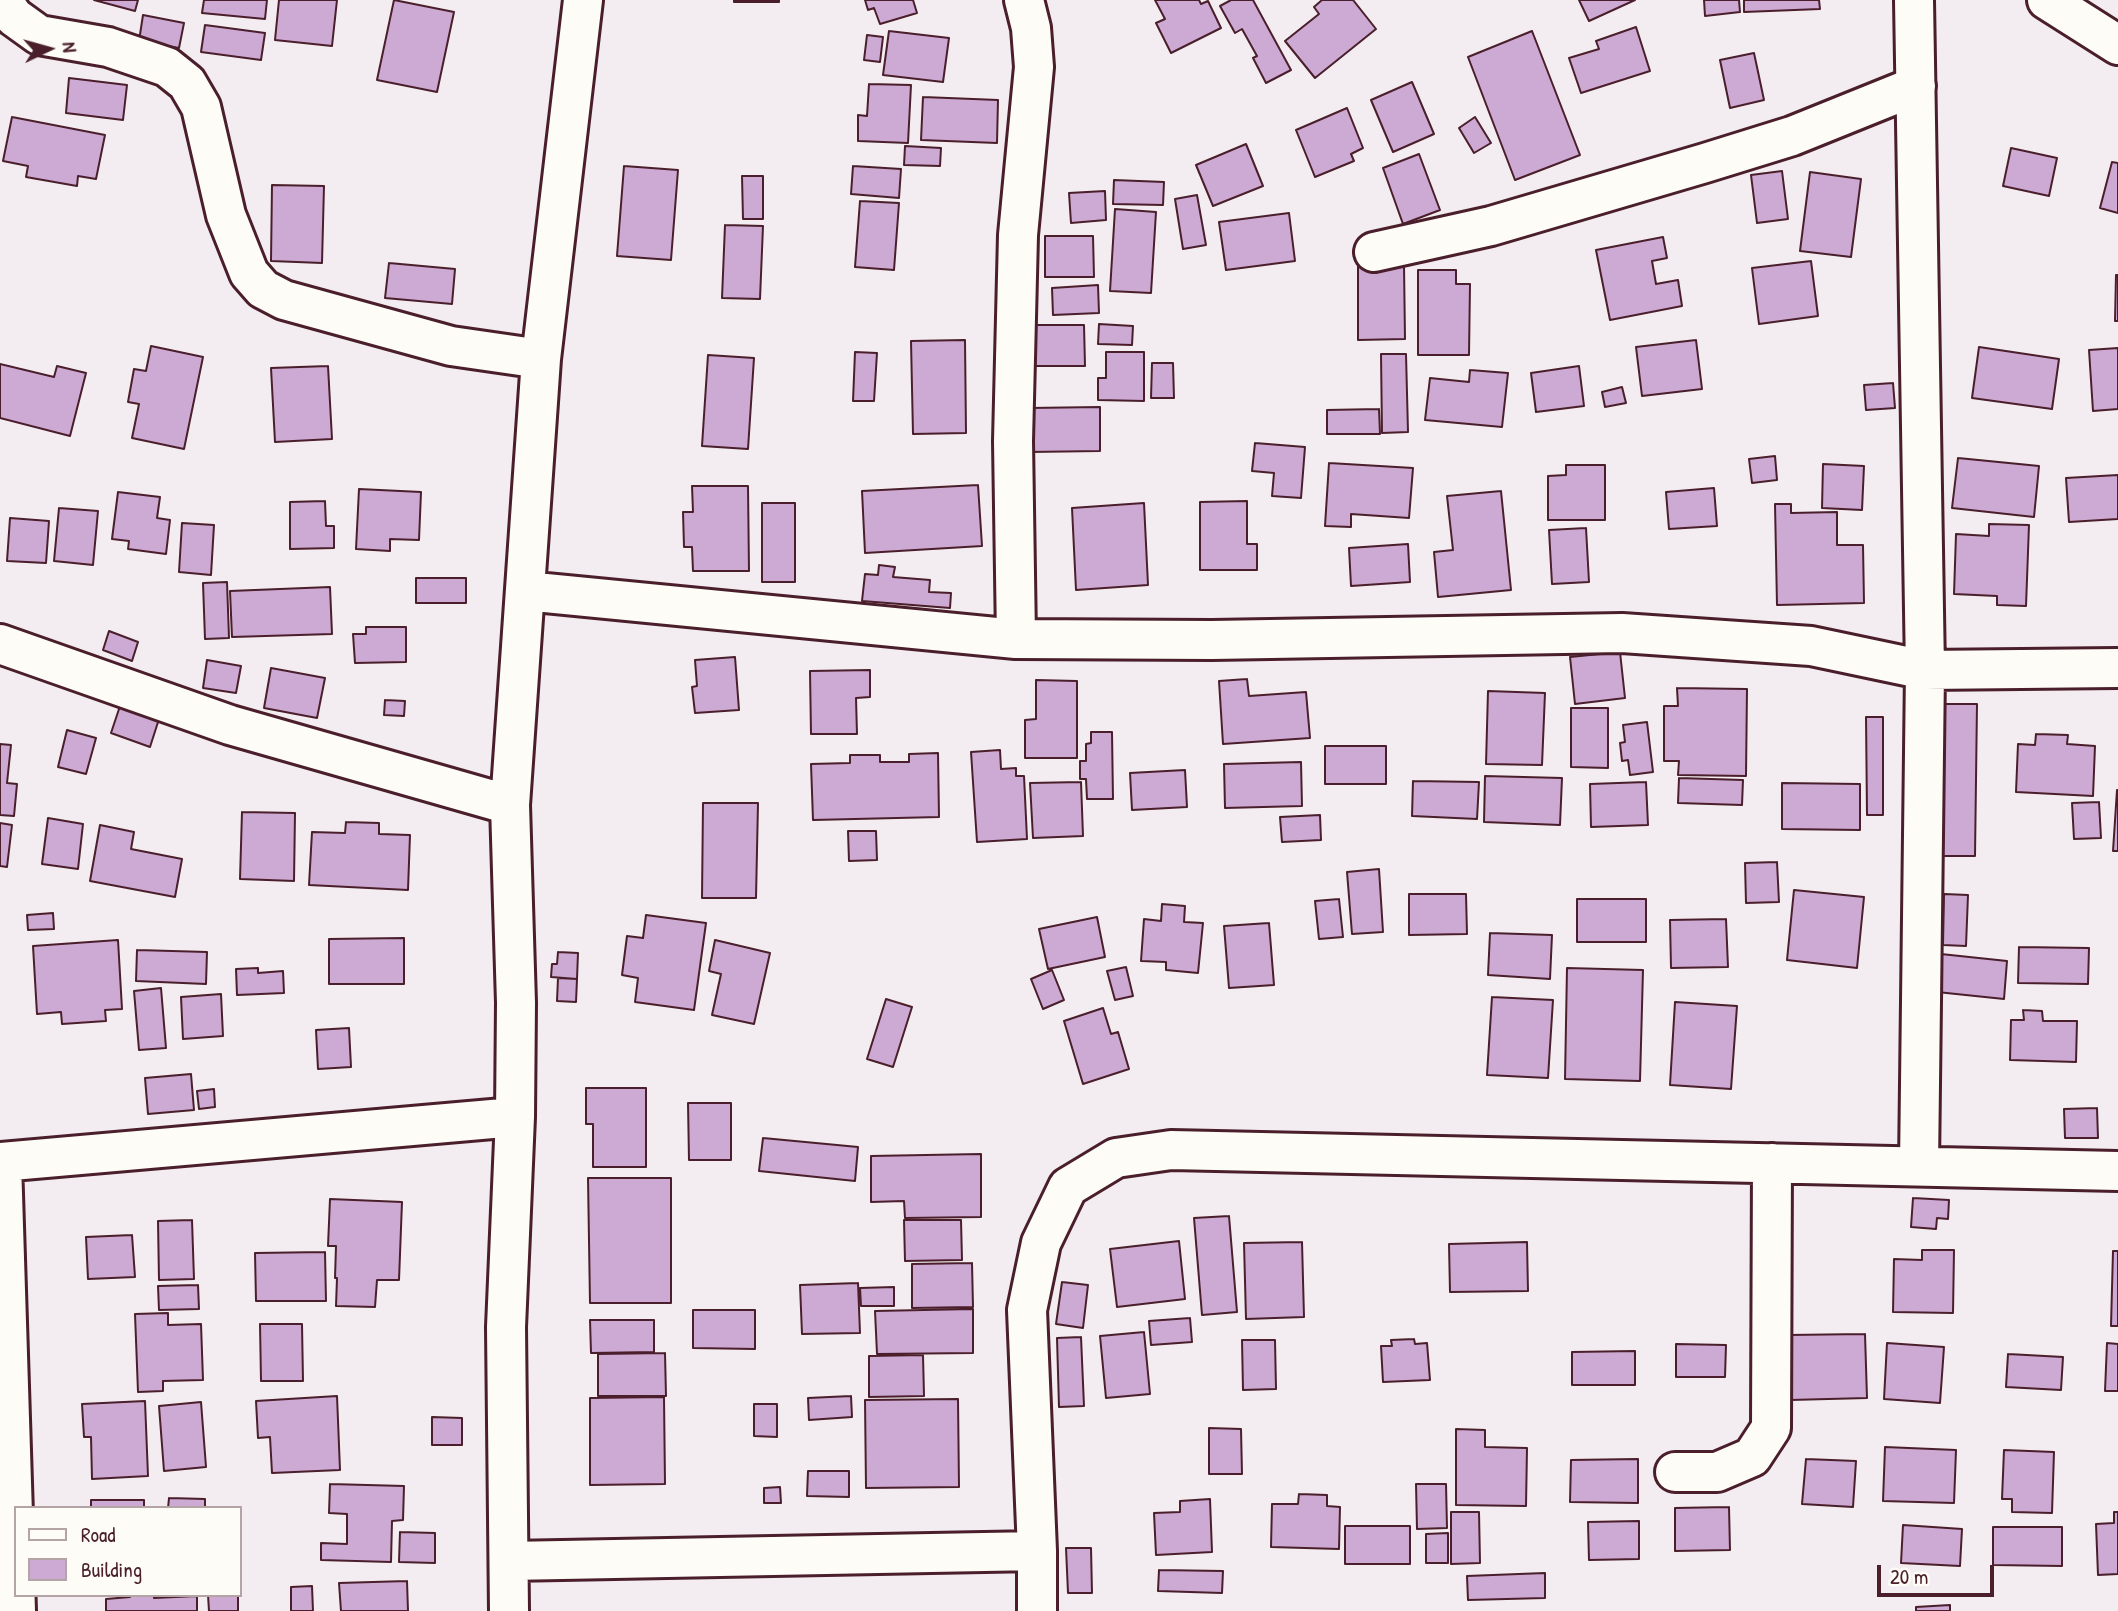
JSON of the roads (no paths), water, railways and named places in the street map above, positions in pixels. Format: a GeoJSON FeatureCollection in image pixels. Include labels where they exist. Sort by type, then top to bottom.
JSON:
{"type":"FeatureCollection","features":[{"type":"Feature","properties":{"kind":"street"},"geometry":{"type":"LineString","coordinates":[[2,0],[13,17],[39,35],[107,47],[167,67],[187,83],[201,107],[226,215],[249,273],[262,289],[284,300],[451,346],[541,359]]}},
{"type":"Feature","properties":{"kind":"street"},"geometry":{"type":"LineString","coordinates":[[509,1611],[506,1327],[515,1117],[516,1003],[510,805],[541,359],[583,0]]}},
{"type":"Feature","properties":{"kind":"street"},"geometry":{"type":"LineString","coordinates":[[1016,639],[1013,441],[1018,235],[1034,67],[1031,27],[1024,0]]}},
{"type":"Feature","properties":{"kind":"street"},"geometry":{"type":"LineString","coordinates":[[1914,0],[1925,670],[1919,1166]]}},
{"type":"Feature","properties":{"kind":"street"},"geometry":{"type":"LineString","coordinates":[[2047,0],[2118,45]]}},
{"type":"Feature","properties":{"kind":"street"},"geometry":{"type":"LineString","coordinates":[[1374,252],[1491,226],[1742,152],[1792,136],[1916,86]]}},
{"type":"Feature","properties":{"kind":"street"},"geometry":{"type":"LineString","coordinates":[[524,591],[1016,639],[1212,640],[1622,633],[1811,646],[1925,670],[2118,667]]}},
{"type":"Feature","properties":{"kind":"street"},"geometry":{"type":"LineString","coordinates":[[0,645],[230,725],[510,805]]}},
{"type":"Feature","properties":{"kind":"street"},"geometry":{"type":"LineString","coordinates":[[14,1551],[1,1162],[515,1117]]}},
{"type":"Feature","properties":{"kind":"street"},"geometry":{"type":"LineString","coordinates":[[1037,1611],[1027,1310],[1041,1243],[1068,1187],[1116,1158],[1171,1150],[2118,1171]]}},
{"type":"Feature","properties":{"kind":"street"},"geometry":{"type":"LineString","coordinates":[[1675,1472],[1717,1472],[1752,1457],[1771,1428],[1772,1163]]}},
{"type":"Feature","properties":{"kind":"street"},"geometry":{"type":"LineString","coordinates":[[509,1562],[1037,1551]]}}]}
